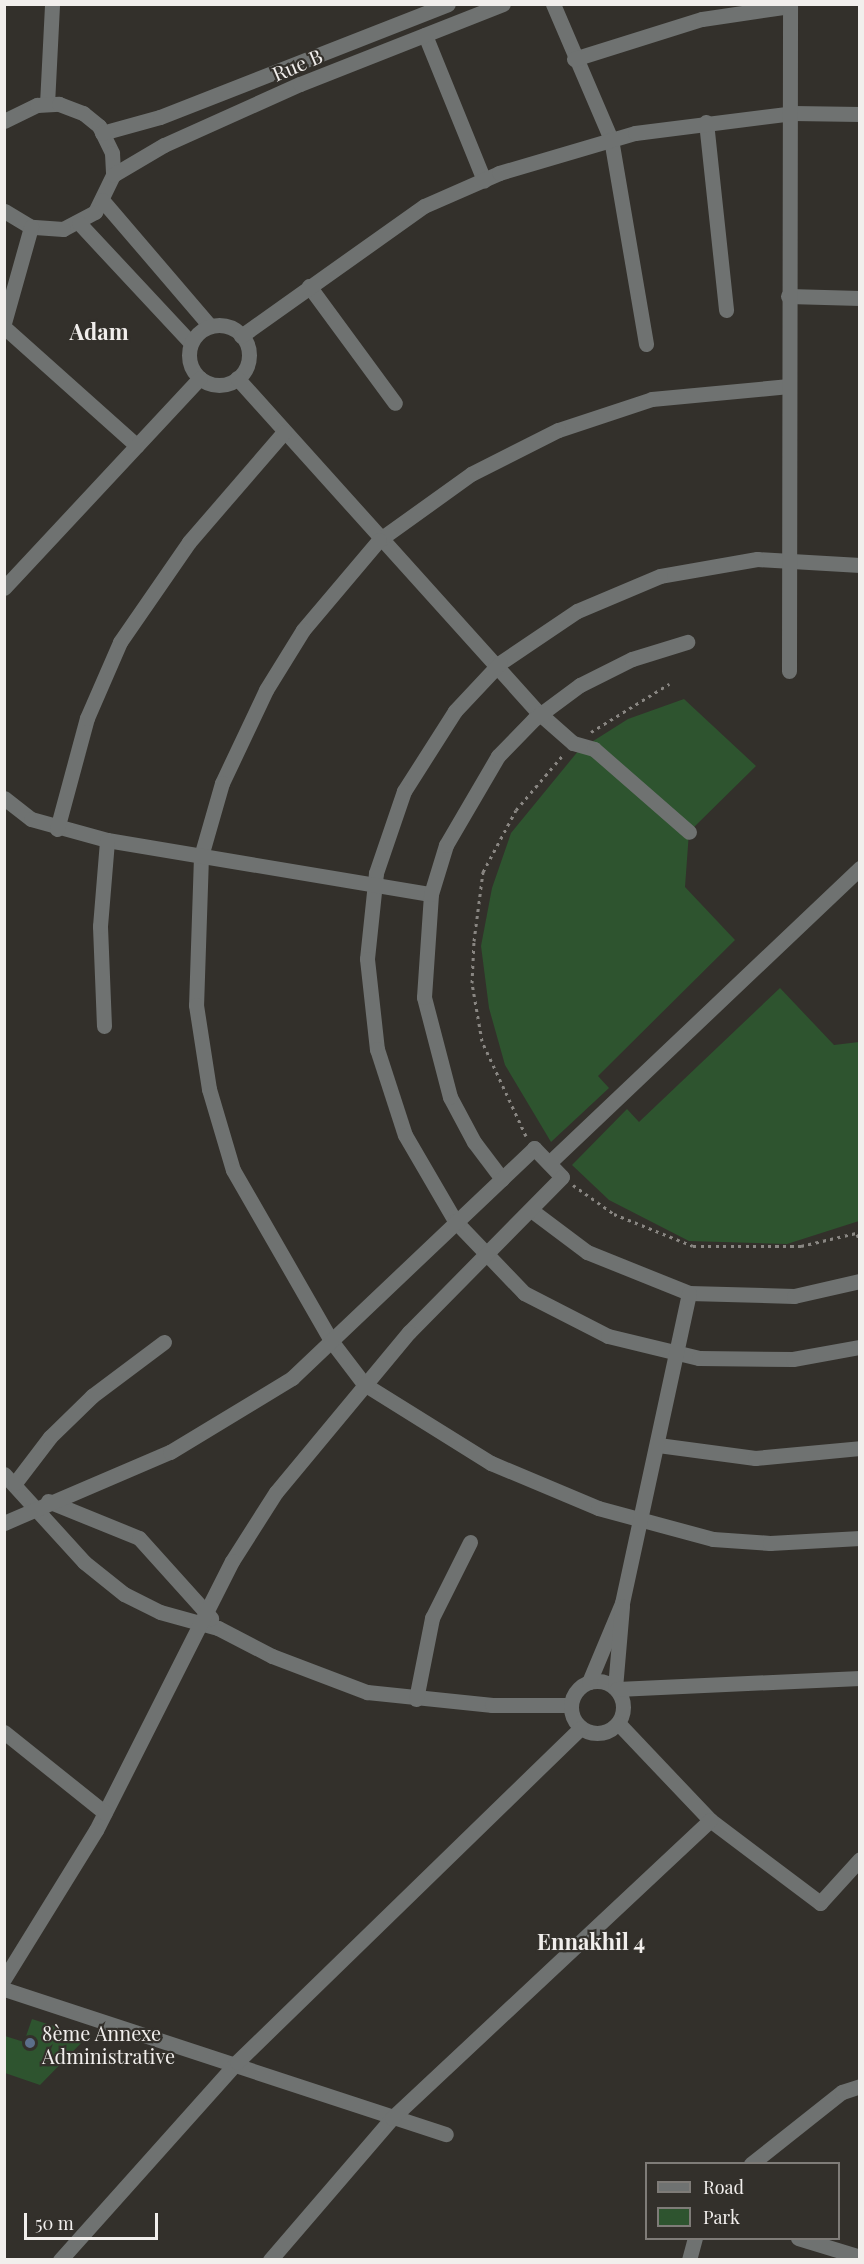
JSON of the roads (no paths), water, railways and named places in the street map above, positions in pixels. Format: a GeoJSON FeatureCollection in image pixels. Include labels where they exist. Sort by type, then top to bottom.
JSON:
{"type":"FeatureCollection","features":[{"type":"Feature","properties":{"kind":"street"},"geometry":{"type":"LineString","coordinates":[[47,104],[52,4]]}},
{"type":"Feature","properties":{"kind":"street","name":"Rue B"},"geometry":{"type":"LineString","coordinates":[[102,133],[159,117],[448,4]]}},
{"type":"Feature","properties":{"kind":"street","name":"Rue B"},"geometry":{"type":"LineString","coordinates":[[113,175],[174,140],[503,4]]}},
{"type":"Feature","properties":{"kind":"street"},"geometry":{"type":"LineString","coordinates":[[553,4],[574,59],[611,139],[646,344]]}},
{"type":"Feature","properties":{"kind":"street"},"geometry":{"type":"LineString","coordinates":[[574,59],[702,18],[790,5],[792,113],[788,296],[791,558],[789,671]]}},
{"type":"Feature","properties":{"kind":"street"},"geometry":{"type":"LineString","coordinates":[[425,35],[483,180]]}},
{"type":"Feature","properties":{"kind":"street"},"geometry":{"type":"LineString","coordinates":[[4,121],[47,104],[83,113],[102,133],[112,153],[113,175],[102,200],[79,223],[63,229],[31,228],[4,210]]}},
{"type":"Feature","properties":{"kind":"street"},"geometry":{"type":"LineString","coordinates":[[242,336],[424,206],[483,180],[611,139],[706,122],[792,113],[860,114]]}},
{"type":"Feature","properties":{"kind":"street"},"geometry":{"type":"LineString","coordinates":[[706,122],[726,310]]}},
{"type":"Feature","properties":{"kind":"street"},"geometry":{"type":"LineString","coordinates":[[102,200],[210,327]]}},
{"type":"Feature","properties":{"kind":"street"},"geometry":{"type":"LineString","coordinates":[[79,223],[191,343],[190,364],[200,378],[215,384],[237,378],[248,362],[242,336],[230,327],[210,327],[191,343]]}},
{"type":"Feature","properties":{"kind":"street"},"geometry":{"type":"LineString","coordinates":[[31,228],[4,325],[136,446]]}},
{"type":"Feature","properties":{"kind":"street"},"geometry":{"type":"LineString","coordinates":[[309,286],[395,403]]}},
{"type":"Feature","properties":{"kind":"street"},"geometry":{"type":"LineString","coordinates":[[788,296],[860,298]]}},
{"type":"Feature","properties":{"kind":"street"},"geometry":{"type":"LineString","coordinates":[[4,588],[200,378]]}},
{"type":"Feature","properties":{"kind":"street"},"geometry":{"type":"LineString","coordinates":[[237,378],[379,540],[540,714],[573,743],[594,749],[689,832]]}},
{"type":"Feature","properties":{"kind":"street"},"geometry":{"type":"LineString","coordinates":[[789,386],[652,399],[558,430],[471,474],[379,540],[303,630],[266,690],[222,783],[201,856],[196,1005],[221,1138],[233,1170],[332,1342],[364,1384],[491,1463],[642,1522],[713,1539],[770,1543],[860,1538]]}},
{"type":"Feature","properties":{"kind":"street"},"geometry":{"type":"LineString","coordinates":[[57,829],[87,718],[120,642],[183,550],[284,432]]}},
{"type":"Feature","properties":{"kind":"street"},"geometry":{"type":"LineString","coordinates":[[860,565],[791,558],[723,562],[632,586],[551,626],[496,668],[454,711],[417,765],[393,818],[374,885],[367,959],[377,1049],[405,1135],[455,1221],[486,1257],[525,1293],[560,1314],[608,1336],[677,1355],[761,1362],[860,1347]]}},
{"type":"Feature","properties":{"kind":"street"},"geometry":{"type":"LineString","coordinates":[[502,1179],[474,1142],[450,1097],[433,1048],[424,976],[431,894],[469,799],[498,756],[540,714],[580,685],[632,659],[687,642]]}},
{"type":"Feature","properties":{"kind":"street"},"geometry":{"type":"LineString","coordinates":[[4,798],[31,819],[57,829],[106,840],[431,894]]}},
{"type":"Feature","properties":{"kind":"street"},"geometry":{"type":"LineString","coordinates":[[104,1026],[100,926],[106,840]]}},
{"type":"Feature","properties":{"kind":"street"},"geometry":{"type":"LineString","coordinates":[[549,1163],[860,868]]}},
{"type":"Feature","properties":{"kind":"street"},"geometry":{"type":"LineString","coordinates":[[4,1523],[32,1502],[49,1502],[132,1470],[197,1438],[292,1378],[534,1148],[562,1177],[364,1384],[276,1492],[203,1617],[105,1813],[4,1979]]}},
{"type":"Feature","properties":{"kind":"street"},"geometry":{"type":"LineString","coordinates":[[531,1210],[587,1252],[689,1293],[794,1296],[860,1281]]}},
{"type":"Feature","properties":{"kind":"street"},"geometry":{"type":"LineString","coordinates":[[571,1705],[589,1682],[622,1603],[642,1522],[689,1293]]}},
{"type":"Feature","properties":{"kind":"street"},"geometry":{"type":"LineString","coordinates":[[164,1342],[92,1396],[10,1479],[32,1502],[68,1547],[124,1594],[160,1612],[203,1617]]}},
{"type":"Feature","properties":{"kind":"street"},"geometry":{"type":"LineString","coordinates":[[658,1445],[755,1458],[860,1448]]}},
{"type":"Feature","properties":{"kind":"street"},"geometry":{"type":"LineString","coordinates":[[49,1502],[139,1538],[203,1617],[218,1628],[324,1678],[416,1699],[571,1705]]}},
{"type":"Feature","properties":{"kind":"street"},"geometry":{"type":"LineString","coordinates":[[416,1699],[432,1618],[470,1542]]}},
{"type":"Feature","properties":{"kind":"street"},"geometry":{"type":"LineString","coordinates":[[571,1705],[581,1728],[596,1734],[618,1723],[623,1704],[616,1688],[622,1603]]}},
{"type":"Feature","properties":{"kind":"street"},"geometry":{"type":"LineString","coordinates":[[589,1682],[616,1688],[860,1678]]}},
{"type":"Feature","properties":{"kind":"street"},"geometry":{"type":"LineString","coordinates":[[618,1723],[710,1820],[819,1903],[860,1859]]}},
{"type":"Feature","properties":{"kind":"street"},"geometry":{"type":"LineString","coordinates":[[60,2259],[237,2062],[581,1728]]}},
{"type":"Feature","properties":{"kind":"street"},"geometry":{"type":"LineString","coordinates":[[4,1732],[41,1767],[105,1813]]}},
{"type":"Feature","properties":{"kind":"street"},"geometry":{"type":"LineString","coordinates":[[270,2259],[392,2118],[710,1820]]}},
{"type":"Feature","properties":{"kind":"street"},"geometry":{"type":"LineString","coordinates":[[4,1989],[237,2062],[392,2118],[446,2134]]}},
{"type":"Feature","properties":{"kind":"street"},"geometry":{"type":"LineString","coordinates":[[752,2162],[837,2096],[860,2086]]}},
{"type":"Feature","properties":{"kind":"street"},"geometry":{"type":"LineString","coordinates":[[689,2259],[694,2240]]}},
{"type":"Feature","properties":{"kind":"street"},"geometry":{"type":"LineString","coordinates":[[805,2240],[860,2257]]}},
{"type":"Feature","properties":{"kind":"place","name":"8ème Annexe Administrative"},"geometry":{"type":"Point","coordinates":[30,2043]}},
{"type":"Feature","properties":{"kind":"district","name":"Adam"},"geometry":{"type":"Point","coordinates":[99,332]}},
{"type":"Feature","properties":{"kind":"district","name":"Ennakhil 4"},"geometry":{"type":"Point","coordinates":[591,1942]}}]}
